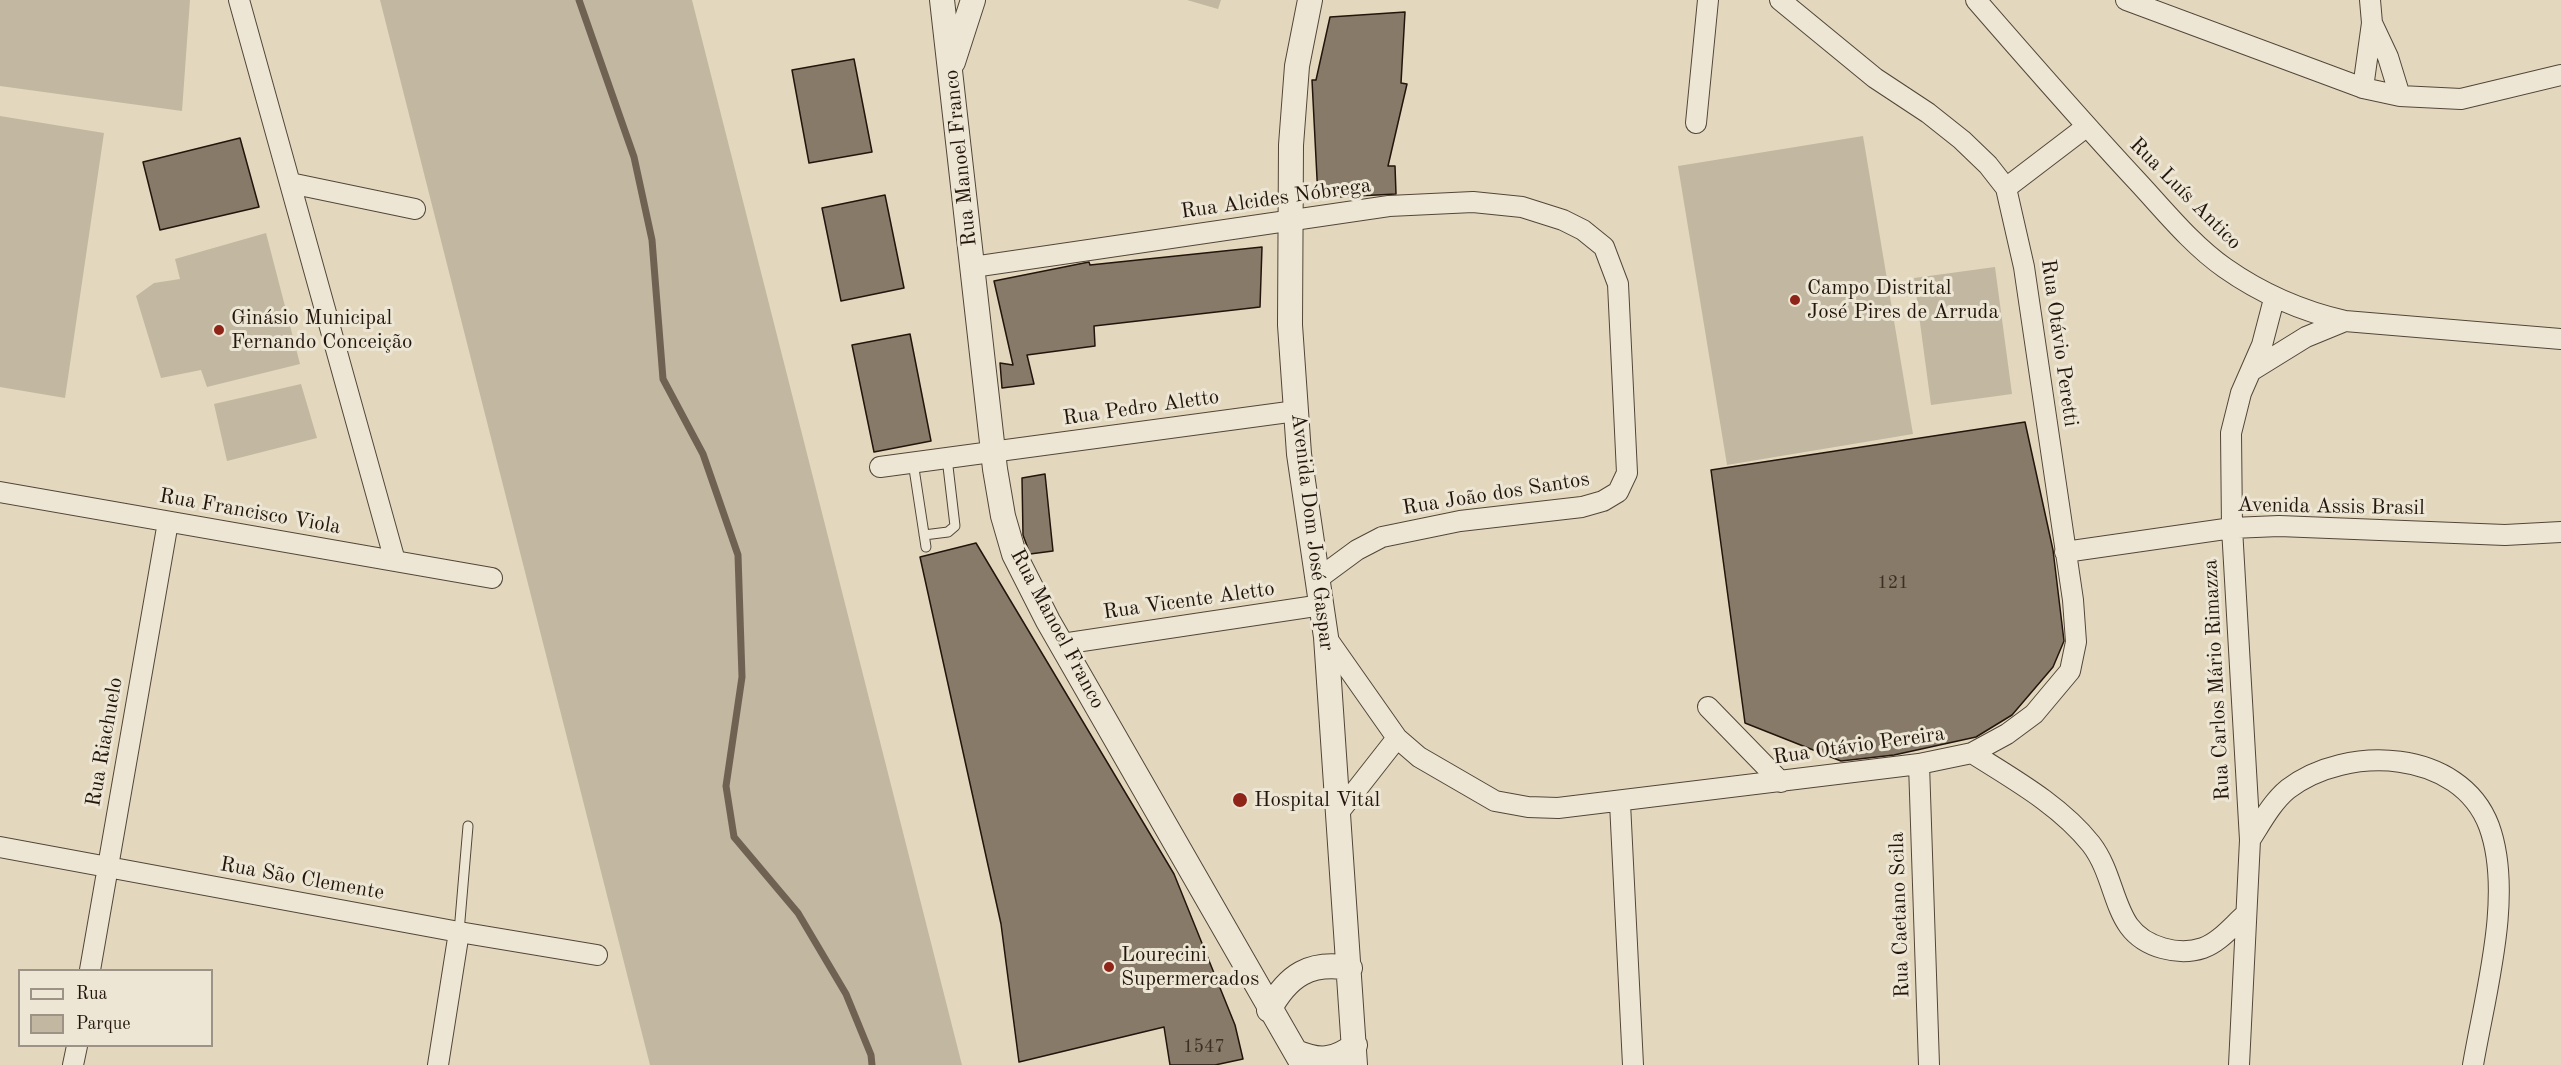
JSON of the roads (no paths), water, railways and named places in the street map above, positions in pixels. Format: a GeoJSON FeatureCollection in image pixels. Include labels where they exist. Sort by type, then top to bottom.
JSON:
{"type":"FeatureCollection","features":[{"type":"Feature","properties":{"kind":"street"},"geometry":{"type":"LineString","coordinates":[[239,0],[395,561]]}},
{"type":"Feature","properties":{"kind":"street","name":"Rua Manoel Franco"},"geometry":{"type":"LineString","coordinates":[[942,0],[993,452],[1003,516],[1014,554],[1062,644],[1269,1010],[1299,1058]]}},
{"type":"Feature","properties":{"kind":"street"},"geometry":{"type":"LineString","coordinates":[[951,67],[973,0]]}},
{"type":"Feature","properties":{"kind":"street","name":"Avenida Dom José Gaspar"},"geometry":{"type":"LineString","coordinates":[[1310,0],[1297,66],[1290,145],[1290,325],[1299,454],[1323,605],[1326,638],[1355,1055]]}},
{"type":"Feature","properties":{"kind":"street"},"geometry":{"type":"LineString","coordinates":[[1696,123],[1708,0]]}},
{"type":"Feature","properties":{"kind":"street","name":"Rua Otávio Peretti"},"geometry":{"type":"LineString","coordinates":[[1780,0],[1875,78],[1928,113],[1962,140],[1988,165],[2006,188],[2024,267],[2073,600],[2076,642],[2070,671],[2034,714],[2007,734],[1972,753]]}},
{"type":"Feature","properties":{"kind":"street","name":"Rua Luís Antico"},"geometry":{"type":"LineString","coordinates":[[1976,0],[2086,127],[2153,199],[2223,267],[2274,299],[2317,315],[2345,321],[2561,339]]}},
{"type":"Feature","properties":{"kind":"street"},"geometry":{"type":"LineString","coordinates":[[2126,0],[2363,88],[2400,96],[2461,99],[2561,75]]}},
{"type":"Feature","properties":{"kind":"street"},"geometry":{"type":"LineString","coordinates":[[2363,88],[2372,22],[2370,0]]}},
{"type":"Feature","properties":{"kind":"street"},"geometry":{"type":"LineString","coordinates":[[2372,22],[2388,57],[2400,96]]}},
{"type":"Feature","properties":{"kind":"street"},"geometry":{"type":"LineString","coordinates":[[2006,188],[2086,127]]}},
{"type":"Feature","properties":{"kind":"street"},"geometry":{"type":"LineString","coordinates":[[290,183],[415,209]]}},
{"type":"Feature","properties":{"kind":"street","name":"Rua Alcides Nóbrega"},"geometry":{"type":"LineString","coordinates":[[973,267],[1389,206],[1473,202],[1522,207],[1563,220],[1583,230],[1604,247],[1618,284],[1627,473],[1618,492]]}},
{"type":"Feature","properties":{"kind":"street","name":"Rua Carlos Mário Rimazza"},"geometry":{"type":"LineString","coordinates":[[2239,1065],[2250,840],[2232,528],[2231,434],[2241,393],[2262,345],[2274,299]]}},
{"type":"Feature","properties":{"kind":"street"},"geometry":{"type":"LineString","coordinates":[[2251,371],[2306,338],[2345,321]]}},
{"type":"Feature","properties":{"kind":"street","name":"Rua Pedro Aletto"},"geometry":{"type":"LineString","coordinates":[[880,467],[1296,411]]}},
{"type":"Feature","properties":{"kind":"street","name":"Rua Francisco Viola"},"geometry":{"type":"LineString","coordinates":[[0,492],[492,578]]}},
{"type":"Feature","properties":{"kind":"street","name":"Rua João dos Santos"},"geometry":{"type":"LineString","coordinates":[[1319,578],[1357,550],[1382,537],[1460,521],[1582,507],[1603,501],[1618,492]]}},
{"type":"Feature","properties":{"kind":"street","name":"Rua Riachuelo"},"geometry":{"type":"LineString","coordinates":[[90,969],[168,522]]}},
{"type":"Feature","properties":{"kind":"street","name":"Avenida Assis Brasil"},"geometry":{"type":"LineString","coordinates":[[2065,552],[2232,528],[2279,526],[2505,535],[2561,532]]}},
{"type":"Feature","properties":{"kind":"street","name":"Rua Vicente Aletto"},"geometry":{"type":"LineString","coordinates":[[1062,644],[1323,605]]}},
{"type":"Feature","properties":{"kind":"street","name":"Rua Otávio Pereira"},"geometry":{"type":"LineString","coordinates":[[1326,638],[1397,738],[1419,757],[1495,801],[1528,807],[1558,808],[1620,803],[1919,764],[1972,753],[2013,779],[2066,818],[2091,844],[2109,873],[2129,926],[2144,940],[2161,948],[2181,951],[2204,948],[2219,939],[2246,914]]}},
{"type":"Feature","properties":{"kind":"street"},"geometry":{"type":"LineString","coordinates":[[1708,707],[1781,782]]}},
{"type":"Feature","properties":{"kind":"street"},"geometry":{"type":"LineString","coordinates":[[1339,812],[1397,738]]}},
{"type":"Feature","properties":{"kind":"street"},"geometry":{"type":"LineString","coordinates":[[2250,840],[2268,812],[2289,789],[2345,764],[2375,759],[2411,763],[2439,773],[2470,793],[2488,825],[2499,868],[2499,911],[2473,1065]]}},
{"type":"Feature","properties":{"kind":"street","name":"Rua Caetano Scila"},"geometry":{"type":"LineString","coordinates":[[1919,764],[1929,1065]]}},
{"type":"Feature","properties":{"kind":"street"},"geometry":{"type":"LineString","coordinates":[[1620,803],[1633,1065]]}},
{"type":"Feature","properties":{"kind":"street","name":"Rua São Clemente"},"geometry":{"type":"LineString","coordinates":[[0,847],[459,932],[597,954]]}},
{"type":"Feature","properties":{"kind":"street"},"geometry":{"type":"LineString","coordinates":[[438,1065],[459,932]]}},
{"type":"Feature","properties":{"kind":"street"},"geometry":{"type":"LineString","coordinates":[[1269,1010],[1282,987],[1300,974],[1323,966],[1350,968]]}},
{"type":"Feature","properties":{"kind":"street"},"geometry":{"type":"LineString","coordinates":[[73,1065],[77,1047]]}},
{"type":"Feature","properties":{"kind":"street"},"geometry":{"type":"LineString","coordinates":[[1299,1058],[1326,1059],[1344,1053],[1355,1055]]}},
{"type":"Feature","properties":{"kind":"lane"},"geometry":{"type":"LineString","coordinates":[[924,535],[948,532],[955,526],[947,458]]}},
{"type":"Feature","properties":{"kind":"lane"},"geometry":{"type":"LineString","coordinates":[[913,462],[926,548]]}},
{"type":"Feature","properties":{"kind":"lane"},"geometry":{"type":"LineString","coordinates":[[459,932],[468,826]]}},
{"type":"Feature","properties":{"kind":"waterway"},"geometry":{"type":"LineString","coordinates":[[579,0],[634,157],[652,240],[663,379],[703,454],[738,555],[742,677],[726,786],[734,837],[798,913],[846,994],[871,1055],[872,1065]]}},
{"type":"Feature","properties":{"kind":"place","name":"Campo Distrital José Pires de Arruda"},"geometry":{"type":"Point","coordinates":[1795,300]}},
{"type":"Feature","properties":{"kind":"place","name":"Ginásio Municipal Fernando Conceição"},"geometry":{"type":"Point","coordinates":[219,330]}},
{"type":"Feature","properties":{"kind":"place","name":"Hospital Vital"},"geometry":{"type":"Point","coordinates":[1240,800]}},
{"type":"Feature","properties":{"kind":"place","name":"Lourecini Supermercados"},"geometry":{"type":"Point","coordinates":[1109,967]}}]}
